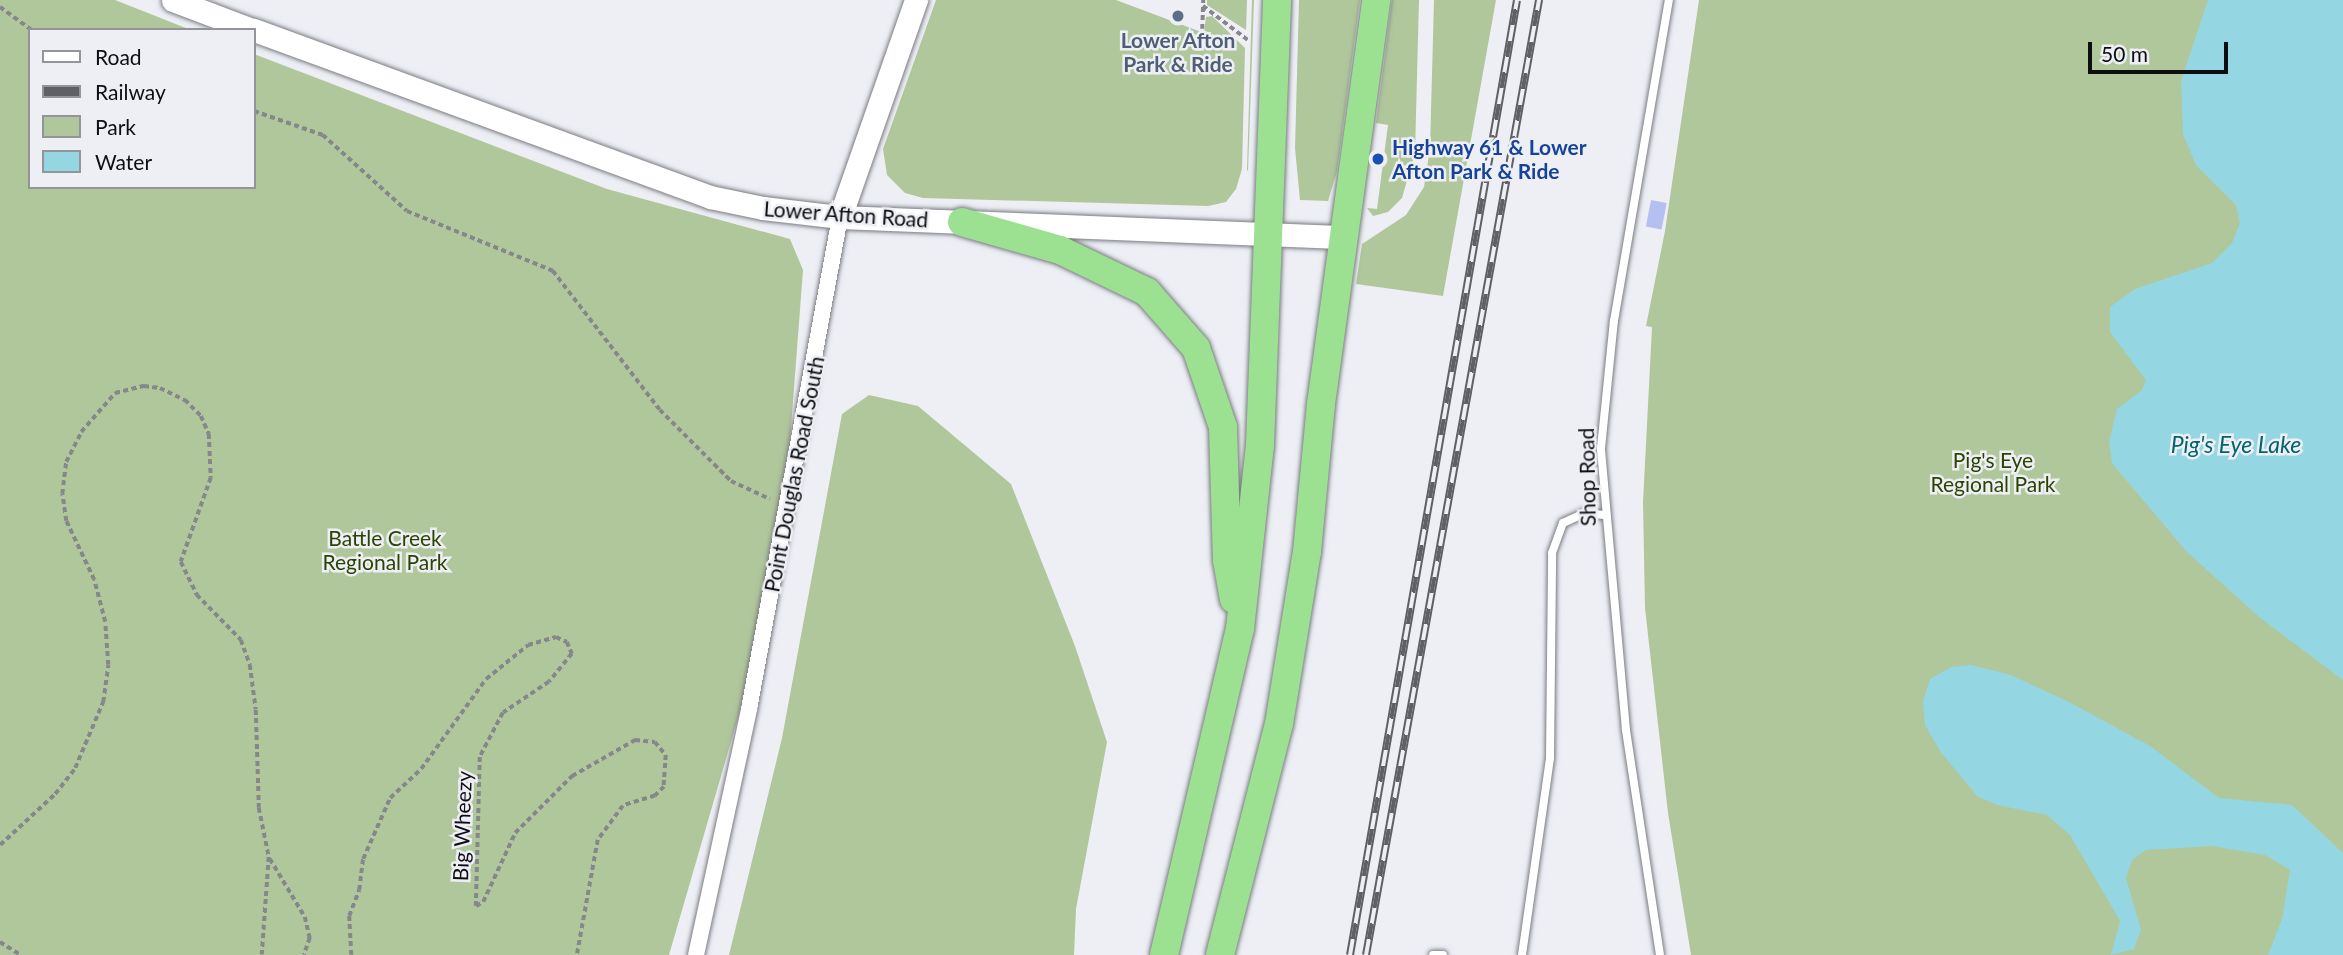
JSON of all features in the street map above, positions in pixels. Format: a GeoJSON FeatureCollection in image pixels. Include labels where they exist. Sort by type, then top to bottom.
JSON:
{"type":"FeatureCollection","features":[{"type":"Feature","properties":{"kind":"highway"},"geometry":{"type":"LineString","coordinates":[[1164,955],[1240,629],[1260,445],[1271,232],[1277,0]]}},
{"type":"Feature","properties":{"kind":"highway"},"geometry":{"type":"LineString","coordinates":[[1220,955],[1279,724],[1307,552],[1343,237],[1376,0]]}},
{"type":"Feature","properties":{"kind":"highway"},"geometry":{"type":"LineString","coordinates":[[962,222],[1060,250],[1147,292],[1196,348],[1223,427],[1227,560],[1240,629]]}},
{"type":"Feature","properties":{"kind":"main road","name":"Lower Afton Road"},"geometry":{"type":"LineString","coordinates":[[173,0],[248,28]]}},
{"type":"Feature","properties":{"kind":"main road","name":"Point Douglas Road South"},"geometry":{"type":"LineString","coordinates":[[841,217],[916,0]]}},
{"type":"Feature","properties":{"kind":"main road","name":"Lower Afton Road"},"geometry":{"type":"LineString","coordinates":[[256,31],[710,197],[841,217],[1271,232],[1343,237]]}},
{"type":"Feature","properties":{"kind":"street","name":"Point Douglas Road South"},"geometry":{"type":"LineString","coordinates":[[696,955],[788,508],[841,217]]}},
{"type":"Feature","properties":{"kind":"lane","name":"Shop Road"},"geometry":{"type":"LineString","coordinates":[[1660,955],[1626,730],[1604,515],[1601,448],[1605,392],[1668,0]]}},
{"type":"Feature","properties":{"kind":"lane"},"geometry":{"type":"LineString","coordinates":[[1522,955],[1550,758],[1552,553],[1563,523],[1584,513],[1604,515]]}},
{"type":"Feature","properties":{"kind":"lane"},"geometry":{"type":"LineString","coordinates":[[1433,955],[1443,955]]}},
{"type":"Feature","properties":{"kind":"path"},"geometry":{"type":"LineString","coordinates":[[1202,29],[1203,0]]}},
{"type":"Feature","properties":{"kind":"path"},"geometry":{"type":"LineString","coordinates":[[1203,6],[1248,40]]}},
{"type":"Feature","properties":{"kind":"path"},"geometry":{"type":"LineString","coordinates":[[0,7],[29,28]]}},
{"type":"Feature","properties":{"kind":"path"},"geometry":{"type":"LineString","coordinates":[[256,112],[323,135],[407,211],[553,271],[660,410],[731,481],[788,508]]}},
{"type":"Feature","properties":{"kind":"path"},"geometry":{"type":"LineString","coordinates":[[0,845],[55,794],[75,768],[103,702],[108,665],[105,622],[94,580],[66,521],[63,484],[66,462],[81,432],[116,393],[144,386],[186,400],[201,416],[209,434],[211,478],[181,562],[197,595],[241,640],[250,665],[256,710],[258,808],[269,857],[262,955]]}},
{"type":"Feature","properties":{"kind":"path","name":"Big Wheezy"},"geometry":{"type":"LineString","coordinates":[[351,955],[349,916],[359,890],[363,859],[390,797],[421,769],[486,680],[528,645],[556,637],[567,642],[572,654],[549,682],[506,710],[480,757],[476,905],[484,902],[515,833],[572,776],[635,740],[655,742],[666,755],[664,787],[655,796],[626,803],[598,840],[577,955]]}},
{"type":"Feature","properties":{"kind":"path"},"geometry":{"type":"LineString","coordinates":[[269,857],[305,917],[310,939],[304,955]]}},
{"type":"Feature","properties":{"kind":"path"},"geometry":{"type":"LineString","coordinates":[[0,942],[21,955]]}},
{"type":"Feature","properties":{"kind":"green space","name":"Battle Creek Regional Park"},"geometry":{"type":"Polygon","coordinates":[[[0,0],[115,0],[186,28],[28,28],[28,189],[256,189],[256,55],[607,189],[790,239],[803,270],[780,573],[669,955],[0,955],[0,0]]]}},
{"type":"Feature","properties":{"kind":"green space"},"geometry":{"type":"Polygon","coordinates":[[[936,0],[1116,0],[1204,33],[1206,17],[1212,16],[1245,48],[1242,169],[1236,189],[1226,202],[1208,206],[923,198],[905,193],[887,175],[883,149],[936,0]]]}},
{"type":"Feature","properties":{"kind":"green space"},"geometry":{"type":"Polygon","coordinates":[[[1207,0],[1247,0],[1246,30],[1207,5],[1207,0]]]}},
{"type":"Feature","properties":{"kind":"green space"},"geometry":{"type":"Polygon","coordinates":[[[1254,0],[1248,171],[1247,170],[1254,0]]]}},
{"type":"Feature","properties":{"kind":"green space"},"geometry":{"type":"Polygon","coordinates":[[[1299,0],[1360,0],[1337,171],[1328,201],[1300,200],[1295,148],[1299,0]]]}},
{"type":"Feature","properties":{"kind":"green space"},"geometry":{"type":"Polygon","coordinates":[[[1392,0],[1419,0],[1415,153],[1402,198],[1388,212],[1373,216],[1367,208],[1377,209],[1388,125],[1376,123],[1392,0]]]}},
{"type":"Feature","properties":{"kind":"green space"},"geometry":{"type":"Polygon","coordinates":[[[1434,0],[1496,0],[1443,296],[1356,284],[1362,244],[1406,215],[1424,187],[1430,148],[1434,0]]]}},
{"type":"Feature","properties":{"kind":"green space","name":"Pig's Eye Regional Park"},"geometry":{"type":"Polygon","coordinates":[[[1699,0],[2343,0],[2343,955],[1691,955],[1668,813],[1645,608],[1643,502],[1652,327],[1646,326],[1665,231],[1699,0]]]}},
{"type":"Feature","properties":{"kind":"green space"},"geometry":{"type":"Polygon","coordinates":[[[869,395],[918,406],[1011,484],[1075,646],[1107,742],[1076,909],[1074,955],[729,955],[782,738],[842,414],[869,395]]]}},
{"type":"Feature","properties":{"kind":"water","name":"Pig's Eye Lake"},"geometry":{"type":"Polygon","coordinates":[[[2208,0],[2343,0],[2343,680],[2259,617],[2186,551],[2112,463],[2109,441],[2117,409],[2142,390],[2146,380],[2110,332],[2110,307],[2135,289],[2212,263],[2232,243],[2240,223],[2236,205],[2196,165],[2183,134],[2181,81],[2208,0]]]}},
{"type":"Feature","properties":{"kind":"water"},"geometry":{"type":"Polygon","coordinates":[[[1971,665],[2011,675],[2069,702],[2150,746],[2219,798],[2292,805],[2343,853],[2343,955],[2268,955],[2282,919],[2290,870],[2265,855],[2212,846],[2146,850],[2132,860],[2126,878],[2141,930],[2134,949],[2111,955],[2120,921],[2070,835],[2047,815],[1997,805],[1977,796],[1940,751],[1925,725],[1923,701],[1930,679],[1951,667],[1971,665]]]}},
{"type":"Feature","properties":{"kind":"building"},"geometry":{"type":"Polygon","coordinates":[[[1651,200],[1667,203],[1662,230],[1646,227],[1651,200]]]}},
{"type":"Feature","properties":{"kind":"railway"},"geometry":{"type":"LineString","coordinates":[[1350,955],[1517,0]]}},
{"type":"Feature","properties":{"kind":"railway"},"geometry":{"type":"LineString","coordinates":[[1366,955],[1539,0]]}},
{"type":"Feature","properties":{"kind":"place","name":"Lower Afton Park & Ride"},"geometry":{"type":"Point","coordinates":[1178,16]}},
{"type":"Feature","properties":{"kind":"place","name":"Highway 61 & Lower Afton Park & Ride"},"geometry":{"type":"Point","coordinates":[1378,159]}}]}
